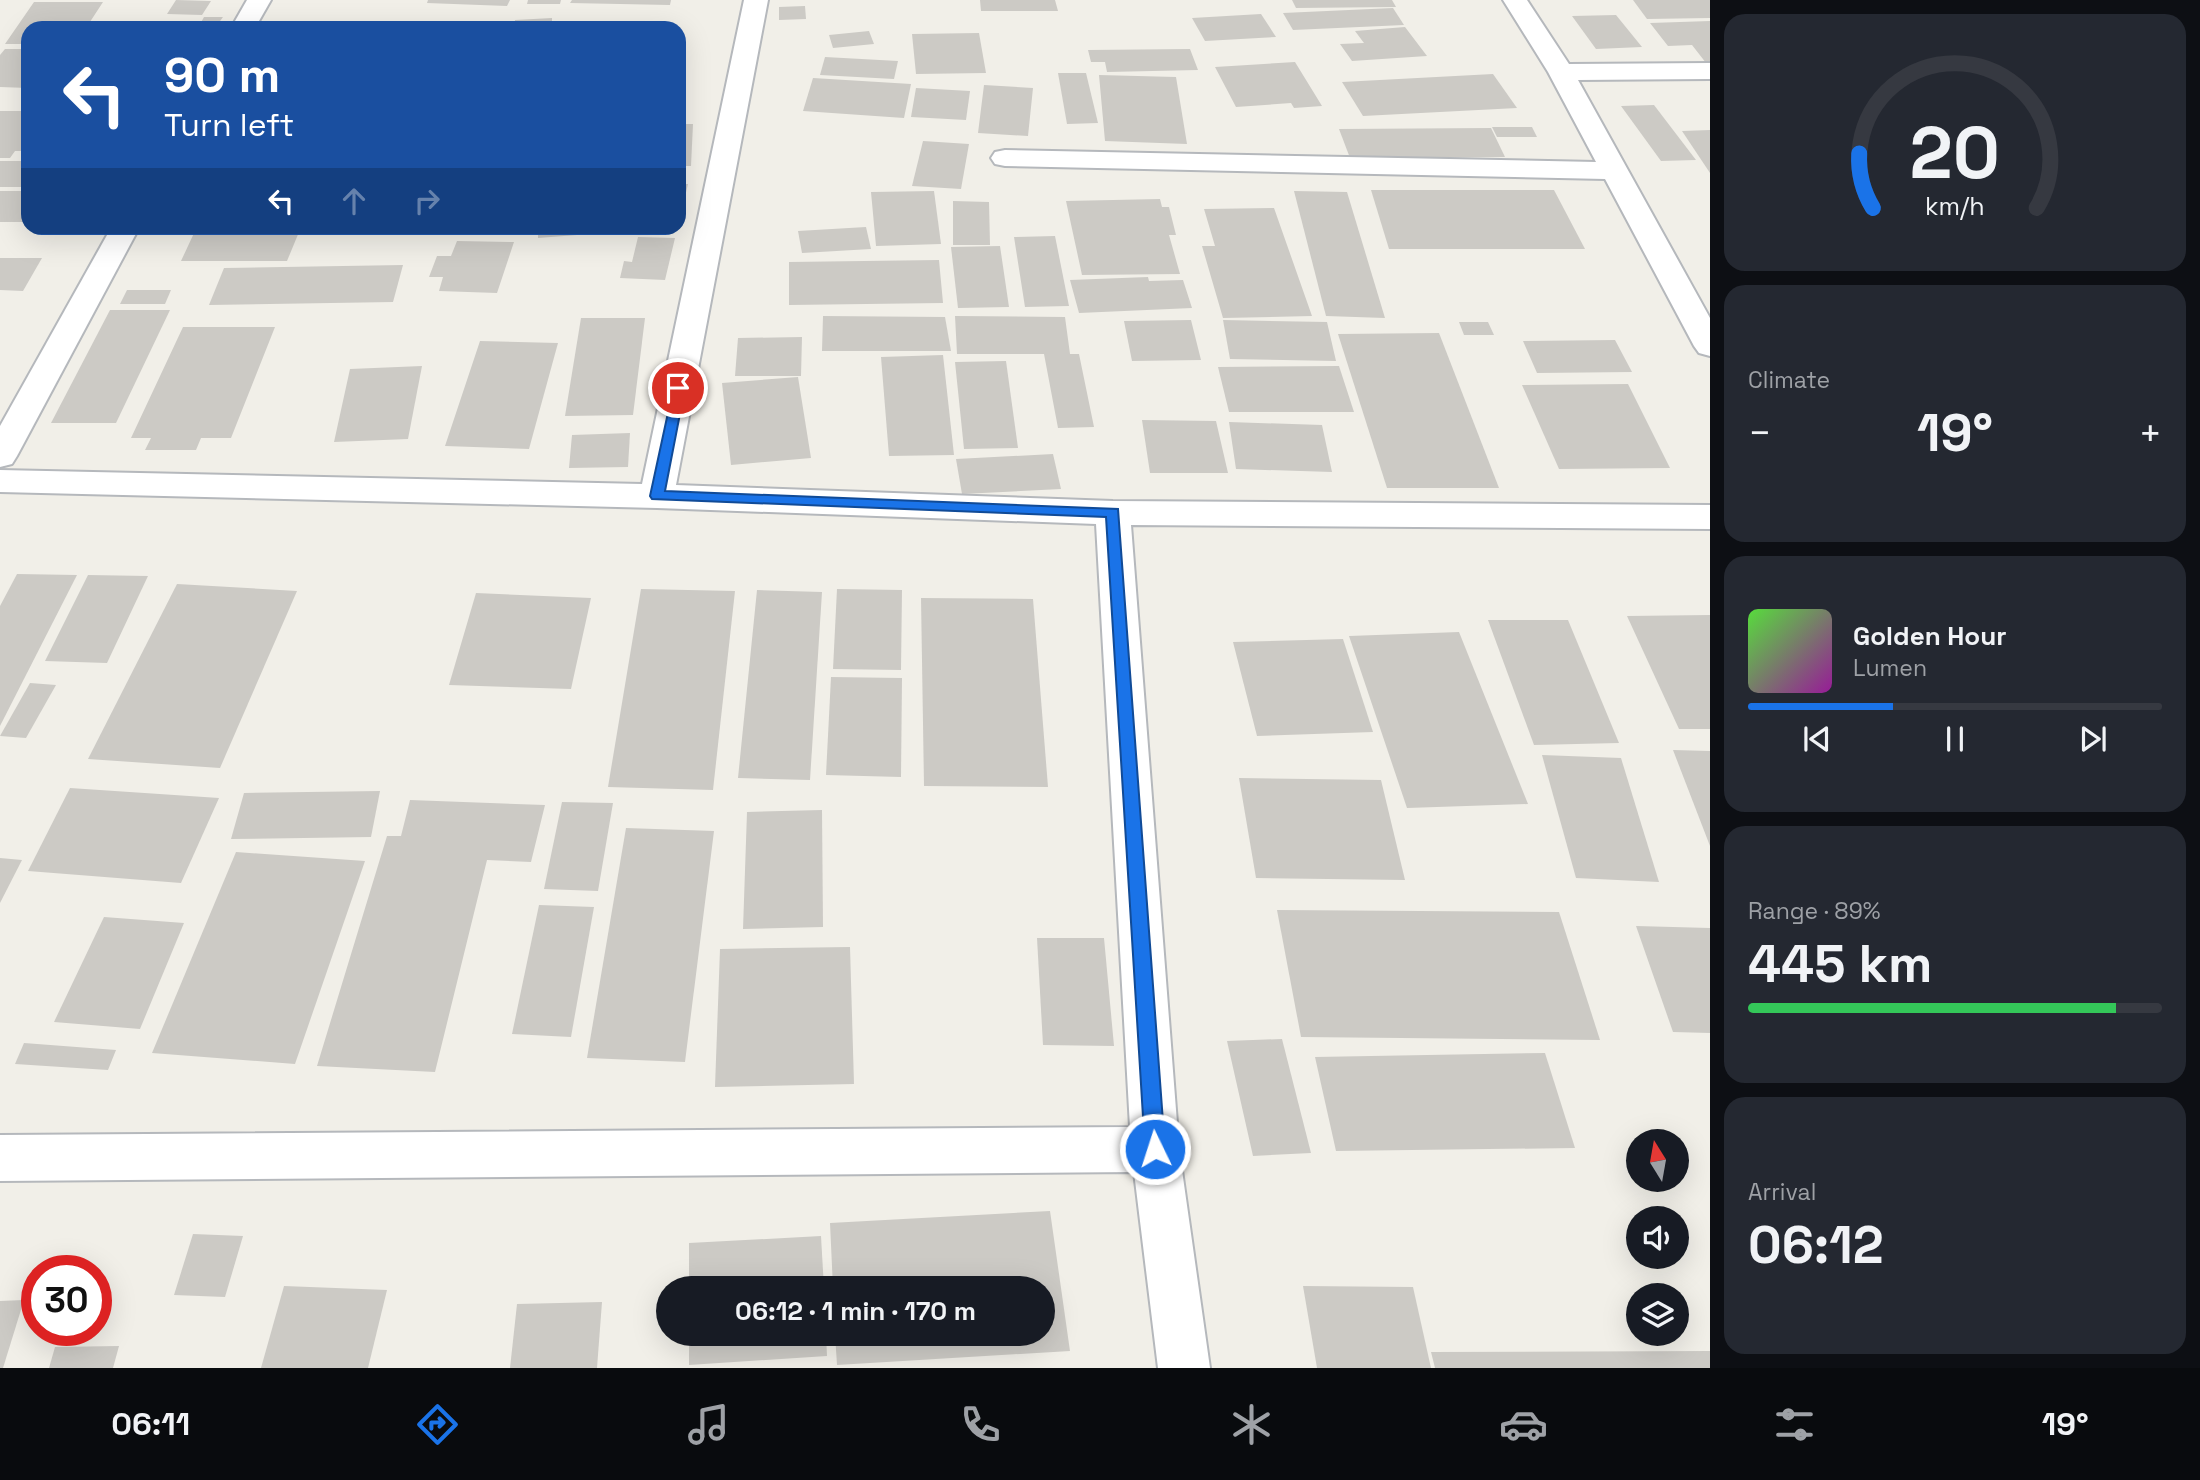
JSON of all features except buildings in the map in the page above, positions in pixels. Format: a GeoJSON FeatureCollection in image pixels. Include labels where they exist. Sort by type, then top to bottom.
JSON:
{"type":"FeatureCollection","features":[{"type":"Feature","properties":{"kind":"street"},"geometry":{"type":"LineString","coordinates":[[247,21],[259,0]]}},
{"type":"Feature","properties":{"kind":"street"},"geometry":{"type":"LineString","coordinates":[[657,496],[757,0]]}},
{"type":"Feature","properties":{"kind":"street"},"geometry":{"type":"LineString","coordinates":[[1516,0],[1560,72],[1710,346]]}},
{"type":"Feature","properties":{"kind":"street"},"geometry":{"type":"LineString","coordinates":[[1560,72],[1710,71]]}},
{"type":"Feature","properties":{"kind":"street"},"geometry":{"type":"LineString","coordinates":[[1005,158],[1614,172]]}},
{"type":"Feature","properties":{"kind":"street"},"geometry":{"type":"LineString","coordinates":[[0,456],[121,235]]}},
{"type":"Feature","properties":{"kind":"street"},"geometry":{"type":"LineString","coordinates":[[0,481],[657,496],[1113,513],[1710,517]]}},
{"type":"Feature","properties":{"kind":"street"},"geometry":{"type":"LineString","coordinates":[[1113,513],[1155,1149],[1184,1368]]}},
{"type":"Feature","properties":{"kind":"street"},"geometry":{"type":"LineString","coordinates":[[0,1158],[1155,1149]]}},
{"type":"Feature","properties":{"kind":"route"},"geometry":{"type":"LineString","coordinates":[[678,388],[657,496],[1113,513],[1155,1149]]}}]}
